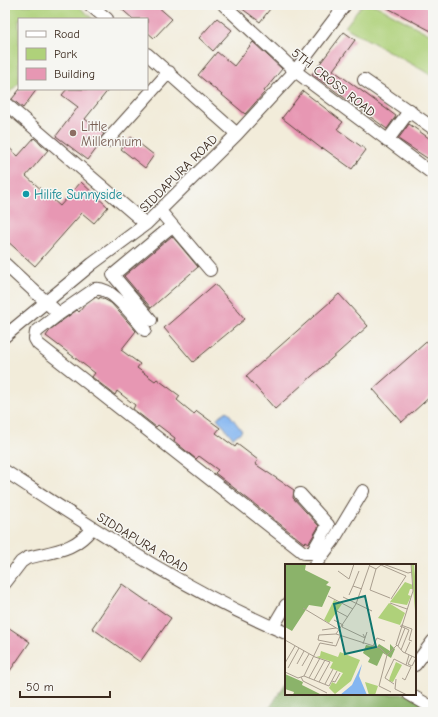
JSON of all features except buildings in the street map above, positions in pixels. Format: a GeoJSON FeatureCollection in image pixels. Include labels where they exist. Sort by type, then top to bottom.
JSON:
{"type":"FeatureCollection","features":[{"type":"Feature","properties":{"kind":"street"},"geometry":{"type":"LineString","coordinates":[[90,5],[106,18]]}},
{"type":"Feature","properties":{"kind":"street","name":"5TH CROSS ROAD"},"geometry":{"type":"LineString","coordinates":[[224,5],[295,71],[433,174]]}},
{"type":"Feature","properties":{"kind":"street","name":"SIDDAPURA ROAD"},"geometry":{"type":"LineString","coordinates":[[5,336],[92,264],[146,224],[160,211],[237,134],[295,71],[345,5]]}},
{"type":"Feature","properties":{"kind":"street"},"geometry":{"type":"LineString","coordinates":[[148,55],[237,134]]}},
{"type":"Feature","properties":{"kind":"street"},"geometry":{"type":"LineString","coordinates":[[107,141],[169,72]]}},
{"type":"Feature","properties":{"kind":"street"},"geometry":{"type":"LineString","coordinates":[[364,80],[410,110],[433,128]]}},
{"type":"Feature","properties":{"kind":"street"},"geometry":{"type":"LineString","coordinates":[[5,103],[146,224]]}},
{"type":"Feature","properties":{"kind":"street"},"geometry":{"type":"LineString","coordinates":[[387,141],[410,110]]}},
{"type":"Feature","properties":{"kind":"street"},"geometry":{"type":"LineString","coordinates":[[160,211],[210,270]]}},
{"type":"Feature","properties":{"kind":"street"},"geometry":{"type":"LineString","coordinates":[[172,226],[113,275],[148,325],[112,295],[101,288],[95,289],[59,314],[36,332],[35,339],[38,344],[298,548],[312,554],[328,524],[300,494]]}},
{"type":"Feature","properties":{"kind":"street"},"geometry":{"type":"LineString","coordinates":[[5,264],[59,314]]}},
{"type":"Feature","properties":{"kind":"street","name":"SIDDAPURA ROAD"},"geometry":{"type":"LineString","coordinates":[[5,471],[92,528],[176,580],[285,633]]}},
{"type":"Feature","properties":{"kind":"street"},"geometry":{"type":"LineString","coordinates":[[316,564],[333,540],[363,491]]}},
{"type":"Feature","properties":{"kind":"street"},"geometry":{"type":"LineString","coordinates":[[5,583],[21,562],[27,558],[74,546],[84,538],[92,528]]}},
{"type":"Feature","properties":{"kind":"street"},"geometry":{"type":"LineString","coordinates":[[273,627],[285,607]]}},
{"type":"Feature","properties":{"kind":"street"},"geometry":{"type":"LineString","coordinates":[[416,664],[433,642]]}},
{"type":"Feature","properties":{"kind":"street"},"geometry":{"type":"LineString","coordinates":[[411,695],[433,708]]}},
{"type":"Feature","properties":{"kind":"green space"},"geometry":{"type":"Polygon","coordinates":[[[5,5],[77,5],[92,18],[18,18],[18,84],[5,97],[5,5]]]}},
{"type":"Feature","properties":{"kind":"green space"},"geometry":{"type":"Polygon","coordinates":[[[362,5],[375,5],[433,36],[433,76],[345,27],[362,5]]]}},
{"type":"Feature","properties":{"kind":"green space"},"geometry":{"type":"Polygon","coordinates":[[[285,685],[285,695],[410,695],[433,712],[267,712],[285,685]]]}},
{"type":"Feature","properties":{"kind":"water"},"geometry":{"type":"Polygon","coordinates":[[[227,411],[242,431],[233,438],[217,418],[227,411]]]}},
{"type":"Feature","properties":{"kind":"place","name":"Little Millennium"},"geometry":{"type":"Point","coordinates":[73,133]}},
{"type":"Feature","properties":{"kind":"place","name":"Hilife Sunnyside"},"geometry":{"type":"Point","coordinates":[26,194]}}]}
